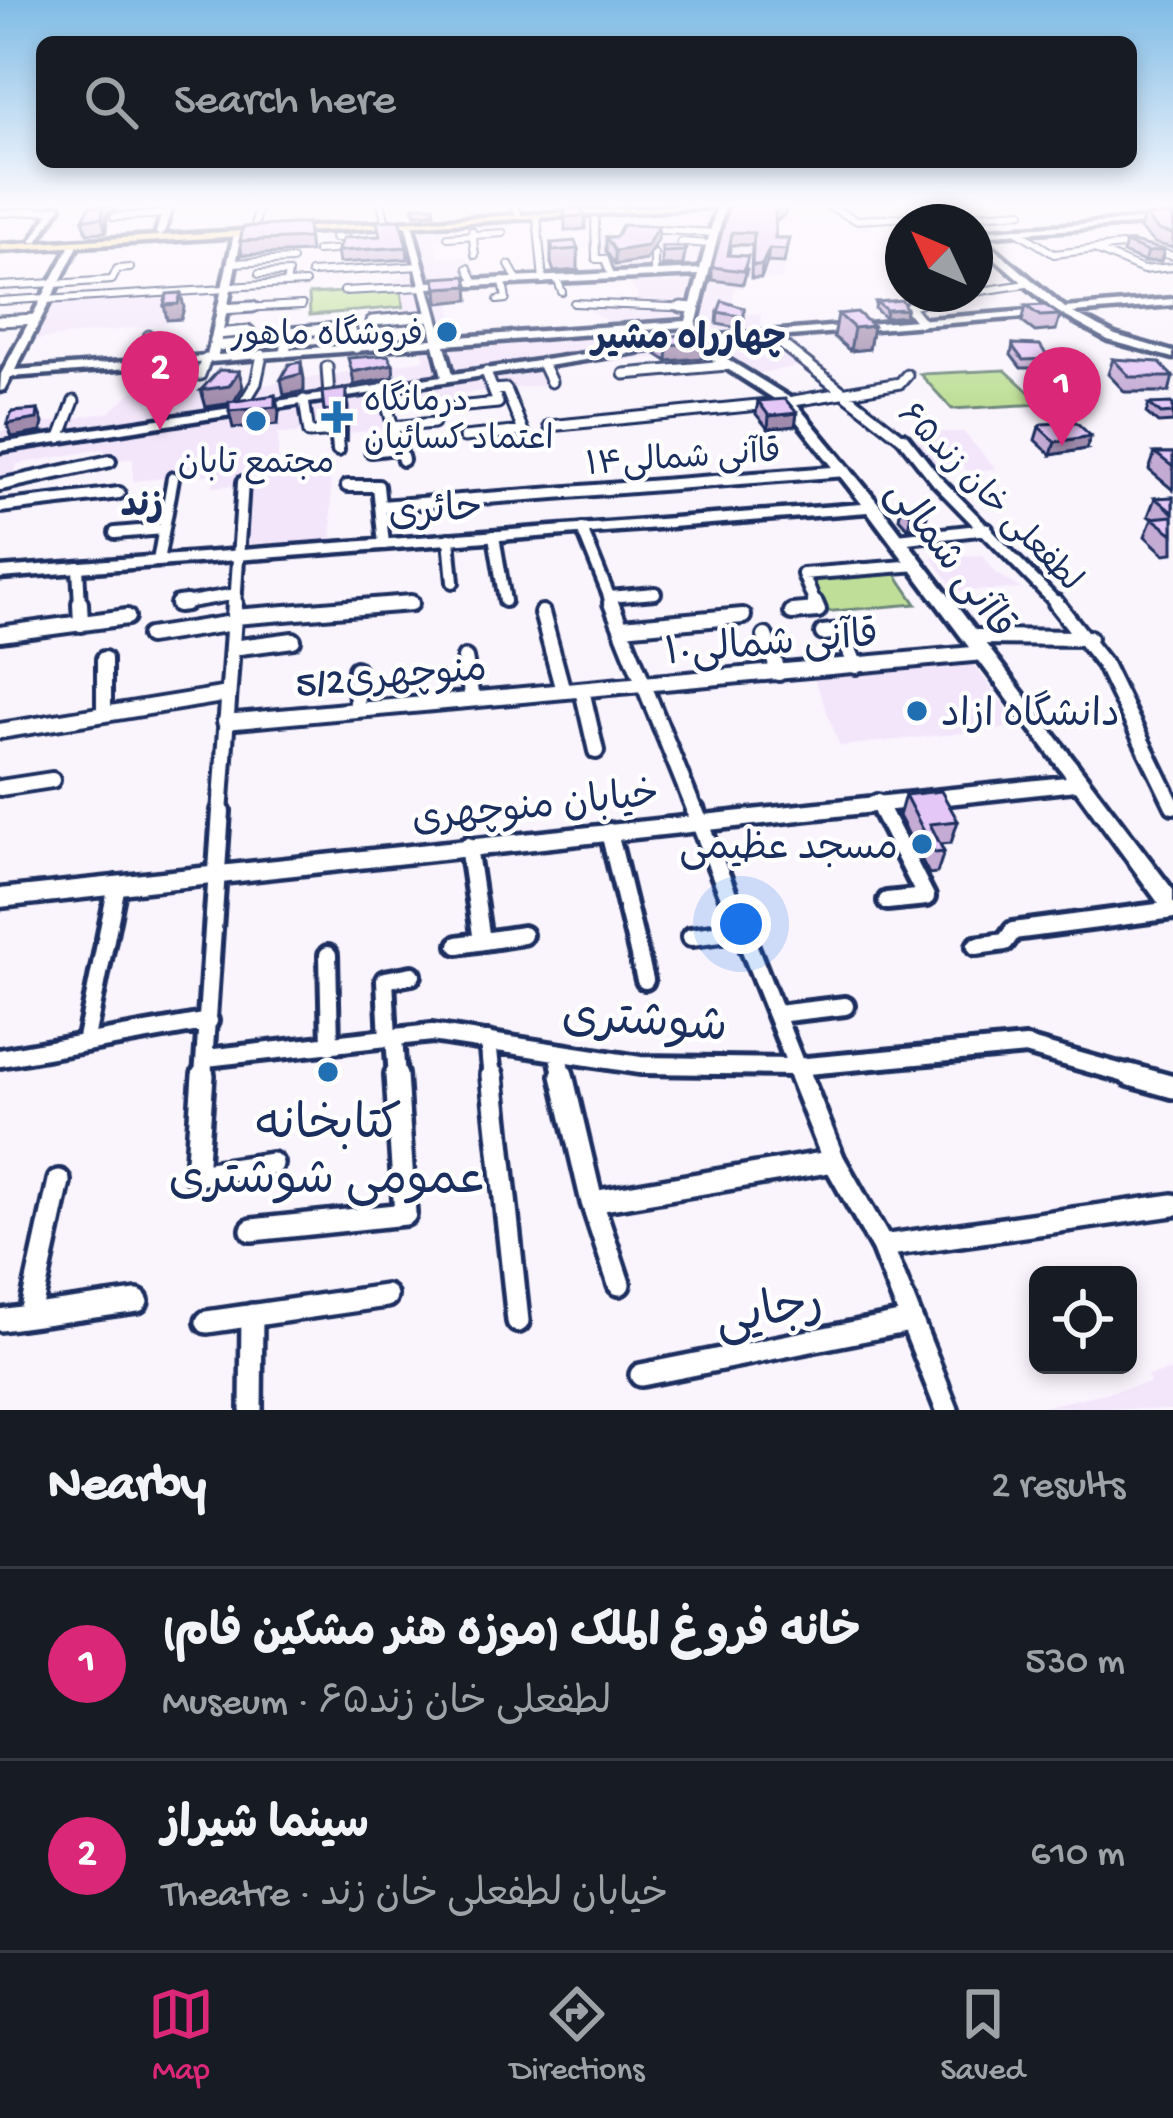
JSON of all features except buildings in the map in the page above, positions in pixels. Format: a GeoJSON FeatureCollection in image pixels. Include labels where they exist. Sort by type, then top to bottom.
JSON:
{"type":"FeatureCollection","features":[{"type":"Feature","properties":{"kind":"street"},"geometry":{"type":"LineString","coordinates":[[0,388],[61,272]]}},
{"type":"Feature","properties":{"kind":"street"},"geometry":{"type":"LineString","coordinates":[[0,286],[112,280],[116,272]]}},
{"type":"Feature","properties":{"kind":"street"},"geometry":{"type":"LineString","coordinates":[[163,375],[200,375],[213,349],[229,272]]}},
{"type":"Feature","properties":{"kind":"street"},"geometry":{"type":"LineString","coordinates":[[420,272],[448,377]]}},
{"type":"Feature","properties":{"kind":"street"},"geometry":{"type":"LineString","coordinates":[[470,272],[475,283]]}},
{"type":"Feature","properties":{"kind":"street"},"geometry":{"type":"LineString","coordinates":[[513,272],[518,281]]}},
{"type":"Feature","properties":{"kind":"street"},"geometry":{"type":"LineString","coordinates":[[542,272],[543,280]]}},
{"type":"Feature","properties":{"kind":"street"},"geometry":{"type":"LineString","coordinates":[[609,272],[611,277]]}},
{"type":"Feature","properties":{"kind":"street"},"geometry":{"type":"LineString","coordinates":[[344,291],[704,272],[687,339]]}},
{"type":"Feature","properties":{"kind":"street"},"geometry":{"type":"LineString","coordinates":[[1013,272],[1090,329],[1173,352]]}},
{"type":"Feature","properties":{"kind":"street"},"geometry":{"type":"LineString","coordinates":[[259,274],[288,273],[286,284]]}},
{"type":"Feature","properties":{"kind":"street"},"geometry":{"type":"LineString","coordinates":[[557,279],[562,292]]}},
{"type":"Feature","properties":{"kind":"street"},"geometry":{"type":"LineString","coordinates":[[498,300],[506,299],[503,281]]}},
{"type":"Feature","properties":{"kind":"street"},"geometry":{"type":"LineString","coordinates":[[0,301],[305,283]]}},
{"type":"Feature","properties":{"kind":"street"},"geometry":{"type":"LineString","coordinates":[[993,289],[1026,284]]}},
{"type":"Feature","properties":{"kind":"street"},"geometry":{"type":"LineString","coordinates":[[213,349],[286,346],[360,351],[521,336],[723,338],[1173,302]]}},
{"type":"Feature","properties":{"kind":"street"},"geometry":{"type":"LineString","coordinates":[[574,303],[695,308]]}},
{"type":"Feature","properties":{"kind":"street"},"geometry":{"type":"LineString","coordinates":[[221,309],[302,305]]}},
{"type":"Feature","properties":{"kind":"street"},"geometry":{"type":"LineString","coordinates":[[913,312],[922,322]]}},
{"type":"Feature","properties":{"kind":"street"},"geometry":{"type":"LineString","coordinates":[[372,321],[431,316]]}},
{"type":"Feature","properties":{"kind":"street"},"geometry":{"type":"LineString","coordinates":[[0,321],[36,319]]}},
{"type":"Feature","properties":{"kind":"street"},"geometry":{"type":"LineString","coordinates":[[286,346],[289,332],[352,327],[360,351]]}},
{"type":"Feature","properties":{"kind":"street"},"geometry":{"type":"LineString","coordinates":[[213,349],[249,331]]}},
{"type":"Feature","properties":{"kind":"street","name":"لطفعلی خان زند۶۵"},"geometry":{"type":"LineString","coordinates":[[769,334],[900,434],[937,482],[1089,638],[1173,806]]}},
{"type":"Feature","properties":{"kind":"street"},"geometry":{"type":"LineString","coordinates":[[143,364],[149,336]]}},
{"type":"Feature","properties":{"kind":"street"},"geometry":{"type":"LineString","coordinates":[[0,447],[687,339]]}},
{"type":"Feature","properties":{"kind":"street","name":"قاآنی شمالی"},"geometry":{"type":"LineString","coordinates":[[687,339],[788,402],[874,507],[1173,908]]}},
{"type":"Feature","properties":{"kind":"street"},"geometry":{"type":"LineString","coordinates":[[4,374],[143,364],[248,344]]}},
{"type":"Feature","properties":{"kind":"street"},"geometry":{"type":"LineString","coordinates":[[240,409],[256,382],[265,348]]}},
{"type":"Feature","properties":{"kind":"street"},"geometry":{"type":"LineString","coordinates":[[542,363],[551,382]]}},
{"type":"Feature","properties":{"kind":"street"},"geometry":{"type":"LineString","coordinates":[[624,374],[727,365]]}},
{"type":"Feature","properties":{"kind":"street"},"geometry":{"type":"LineString","coordinates":[[327,367],[329,396]]}},
{"type":"Feature","properties":{"kind":"street"},"geometry":{"type":"LineString","coordinates":[[456,407],[498,403],[486,372]]}},
{"type":"Feature","properties":{"kind":"street"},"geometry":{"type":"LineString","coordinates":[[549,425],[788,402],[906,377]]}},
{"type":"Feature","properties":{"kind":"street"},"geometry":{"type":"LineString","coordinates":[[382,388],[403,460]]}},
{"type":"Feature","properties":{"kind":"street"},"geometry":{"type":"LineString","coordinates":[[464,436],[522,431],[506,389],[493,390]]}},
{"type":"Feature","properties":{"kind":"street"},"geometry":{"type":"LineString","coordinates":[[304,400],[309,433],[337,431],[338,450]]}},
{"type":"Feature","properties":{"kind":"street"},"geometry":{"type":"LineString","coordinates":[[60,438],[74,401]]}},
{"type":"Feature","properties":{"kind":"street"},"geometry":{"type":"LineString","coordinates":[[392,428],[434,423]]}},
{"type":"Feature","properties":{"kind":"street"},"geometry":{"type":"LineString","coordinates":[[371,451],[396,448]]}},
{"type":"Feature","properties":{"kind":"street"},"geometry":{"type":"LineString","coordinates":[[0,485],[110,461]]}},
{"type":"Feature","properties":{"kind":"street","name":"قاآنی شمالی۱۴"},"geometry":{"type":"LineString","coordinates":[[381,506],[845,471]]}},
{"type":"Feature","properties":{"kind":"street"},"geometry":{"type":"LineString","coordinates":[[158,561],[172,478]]}},
{"type":"Feature","properties":{"kind":"street"},"geometry":{"type":"LineString","coordinates":[[243,482],[196,1175],[272,1164]]}},
{"type":"Feature","properties":{"kind":"street"},"geometry":{"type":"LineString","coordinates":[[346,486],[377,485],[384,544]]}},
{"type":"Feature","properties":{"kind":"street"},"geometry":{"type":"LineString","coordinates":[[0,507],[118,493]]}},
{"type":"Feature","properties":{"kind":"street","name":"حائری"},"geometry":{"type":"LineString","coordinates":[[0,573],[874,507]]}},
{"type":"Feature","properties":{"kind":"street"},"geometry":{"type":"LineString","coordinates":[[115,533],[163,529]]}},
{"type":"Feature","properties":{"kind":"street"},"geometry":{"type":"LineString","coordinates":[[583,529],[834,1161],[882,1246],[947,1410]]}},
{"type":"Feature","properties":{"kind":"street"},"geometry":{"type":"LineString","coordinates":[[898,539],[987,529]]}},
{"type":"Feature","properties":{"kind":"street"},"geometry":{"type":"LineString","coordinates":[[494,536],[505,602]]}},
{"type":"Feature","properties":{"kind":"street"},"geometry":{"type":"LineString","coordinates":[[449,539],[453,582]]}},
{"type":"Feature","properties":{"kind":"street"},"geometry":{"type":"LineString","coordinates":[[791,612],[818,610],[803,574],[918,565]]}},
{"type":"Feature","properties":{"kind":"street"},"geometry":{"type":"LineString","coordinates":[[78,567],[80,625]]}},
{"type":"Feature","properties":{"kind":"street"},"geometry":{"type":"LineString","coordinates":[[609,597],[655,593]]}},
{"type":"Feature","properties":{"kind":"street"},"geometry":{"type":"LineString","coordinates":[[178,604],[236,594]]}},
{"type":"Feature","properties":{"kind":"street"},"geometry":{"type":"LineString","coordinates":[[149,636],[234,620],[411,603]]}},
{"type":"Feature","properties":{"kind":"street"},"geometry":{"type":"LineString","coordinates":[[542,613],[563,691]]}},
{"type":"Feature","properties":{"kind":"street"},"geometry":{"type":"LineString","coordinates":[[622,627],[743,616]]}},
{"type":"Feature","properties":{"kind":"street"},"geometry":{"type":"LineString","coordinates":[[0,634],[127,617]]}},
{"type":"Feature","properties":{"kind":"street"},"geometry":{"type":"LineString","coordinates":[[823,633],[841,632],[856,666]]}},
{"type":"Feature","properties":{"kind":"street"},"geometry":{"type":"LineString","coordinates":[[765,636],[779,673]]}},
{"type":"Feature","properties":{"kind":"street"},"geometry":{"type":"LineString","coordinates":[[972,637],[1089,638]]}},
{"type":"Feature","properties":{"kind":"street"},"geometry":{"type":"LineString","coordinates":[[232,648],[293,640]]}},
{"type":"Feature","properties":{"kind":"street","name":"قاآنی شمالی۱۰"},"geometry":{"type":"LineString","coordinates":[[563,691],[985,653]]}},
{"type":"Feature","properties":{"kind":"street"},"geometry":{"type":"LineString","coordinates":[[465,658],[472,699]]}},
{"type":"Feature","properties":{"kind":"street"},"geometry":{"type":"LineString","coordinates":[[104,659],[104,714]]}},
{"type":"Feature","properties":{"kind":"street"},"geometry":{"type":"LineString","coordinates":[[356,668],[357,710]]}},
{"type":"Feature","properties":{"kind":"street"},"geometry":{"type":"LineString","coordinates":[[582,689],[596,751]]}},
{"type":"Feature","properties":{"kind":"street","name":"5/2منوچهری"},"geometry":{"type":"LineString","coordinates":[[225,722],[563,691]]}},
{"type":"Feature","properties":{"kind":"street"},"geometry":{"type":"LineString","coordinates":[[0,731],[228,694]]}},
{"type":"Feature","properties":{"kind":"street"},"geometry":{"type":"LineString","coordinates":[[0,788],[52,780]]}},
{"type":"Feature","properties":{"kind":"street","name":"خیابان منوچهری"},"geometry":{"type":"LineString","coordinates":[[0,898],[1079,783]]}},
{"type":"Feature","properties":{"kind":"street"},"geometry":{"type":"LineString","coordinates":[[877,802],[926,897],[887,902]]}},
{"type":"Feature","properties":{"kind":"street"},"geometry":{"type":"LineString","coordinates":[[608,832],[645,980]]}},
{"type":"Feature","properties":{"kind":"street"},"geometry":{"type":"LineString","coordinates":[[468,846],[482,941]]}},
{"type":"Feature","properties":{"kind":"street"},"geometry":{"type":"LineString","coordinates":[[85,1043],[117,885]]}},
{"type":"Feature","properties":{"kind":"street"},"geometry":{"type":"LineString","coordinates":[[976,946],[1005,941],[1013,931],[1173,908]]}},
{"type":"Feature","properties":{"kind":"street"},"geometry":{"type":"LineString","coordinates":[[691,937],[744,929]]}},
{"type":"Feature","properties":{"kind":"street"},"geometry":{"type":"LineString","coordinates":[[458,945],[523,935]]}},
{"type":"Feature","properties":{"kind":"street"},"geometry":{"type":"LineString","coordinates":[[328,955],[330,1046]]}},
{"type":"Feature","properties":{"kind":"street"},"geometry":{"type":"LineString","coordinates":[[252,1230],[405,1214],[386,980],[412,975]]}},
{"type":"Feature","properties":{"kind":"street"},"geometry":{"type":"LineString","coordinates":[[777,1014],[844,1006]]}},
{"type":"Feature","properties":{"kind":"street"},"geometry":{"type":"LineString","coordinates":[[0,1058],[209,1022]]}},
{"type":"Feature","properties":{"kind":"street","name":"شوشتری"},"geometry":{"type":"LineString","coordinates":[[206,1058],[432,1033],[640,1065],[796,1067],[1026,1046],[1173,1087]]}},
{"type":"Feature","properties":{"kind":"street"},"geometry":{"type":"LineString","coordinates":[[488,1041],[518,1321]]}},
{"type":"Feature","properties":{"kind":"street"},"geometry":{"type":"LineString","coordinates":[[558,1056],[592,1202],[619,1285]]}},
{"type":"Feature","properties":{"kind":"street"},"geometry":{"type":"LineString","coordinates":[[592,1202],[834,1161]]}},
{"type":"Feature","properties":{"kind":"street"},"geometry":{"type":"LineString","coordinates":[[30,1314],[58,1181]]}},
{"type":"Feature","properties":{"kind":"street"},"geometry":{"type":"LineString","coordinates":[[882,1246],[1173,1205]]}},
{"type":"Feature","properties":{"kind":"street"},"geometry":{"type":"LineString","coordinates":[[207,1322],[386,1296]]}},
{"type":"Feature","properties":{"kind":"street"},"geometry":{"type":"LineString","coordinates":[[0,1320],[137,1301]]}},
{"type":"Feature","properties":{"kind":"street"},"geometry":{"type":"LineString","coordinates":[[250,1410],[252,1315]]}},
{"type":"Feature","properties":{"kind":"street","name":"رجایی"},"geometry":{"type":"LineString","coordinates":[[641,1375],[910,1321]]}},
{"type":"Feature","properties":{"kind":"shaded area"},"geometry":{"type":"Polygon","coordinates":[[[402,272],[472,272],[476,282],[466,283],[469,300],[449,303],[459,339],[609,323],[590,310],[598,309],[597,304],[632,305],[638,295],[627,279],[612,274],[783,272],[781,280],[745,277],[743,288],[735,288],[732,313],[761,314],[761,329],[806,365],[749,375],[732,365],[678,370],[661,357],[623,360],[617,355],[546,366],[554,384],[454,394],[454,400],[391,408],[393,428],[350,433],[349,442],[338,443],[338,432],[278,433],[278,477],[330,472],[332,543],[241,550],[238,485],[213,487],[214,475],[133,481],[133,458],[106,462],[104,449],[17,464],[12,484],[0,486],[0,431],[110,412],[135,389],[251,387],[425,360],[417,330],[407,331],[401,290],[395,289],[393,279],[404,278],[402,272]]]}},
{"type":"Feature","properties":{"kind":"shaded area"},"geometry":{"type":"Polygon","coordinates":[[[176,293],[167,324],[34,340],[52,303],[59,300],[176,293]]]}},
{"type":"Feature","properties":{"kind":"shaded area"},"geometry":{"type":"Polygon","coordinates":[[[918,432],[963,432],[996,469],[967,471],[962,465],[927,463],[909,439],[922,438],[918,432]]]}},
{"type":"Feature","properties":{"kind":"shaded area"},"geometry":{"type":"Polygon","coordinates":[[[982,555],[996,573],[1021,589],[956,591],[931,557],[982,555]]]}},
{"type":"Feature","properties":{"kind":"shaded area","name":"دانشگاه ازاد"},"geometry":{"type":"Polygon","coordinates":[[[972,661],[1019,727],[840,746],[812,673],[830,671],[833,676],[972,661]]]}},
{"type":"Feature","properties":{"kind":"shaded area"},"geometry":{"type":"Polygon","coordinates":[[[1173,1370],[1173,1410],[1042,1407],[1150,1383],[1147,1376],[1173,1370]]]}},
{"type":"Feature","properties":{"kind":"green space"},"geometry":{"type":"Polygon","coordinates":[[[401,289],[403,307],[310,315],[309,294],[401,289]]]}},
{"type":"Feature","properties":{"kind":"green space"},"geometry":{"type":"Polygon","coordinates":[[[1005,370],[1042,404],[952,409],[920,374],[1005,370]]]}},
{"type":"Feature","properties":{"kind":"green space"},"geometry":{"type":"Polygon","coordinates":[[[893,570],[916,604],[822,612],[807,576],[893,570]]]}},
{"type":"Feature","properties":{"kind":"place","name":"فروشگاه ماهور"},"geometry":{"type":"Point","coordinates":[447,332]}},
{"type":"Feature","properties":{"kind":"place","name":"درمانگاه اعتماد کسائیان"},"geometry":{"type":"Point","coordinates":[337,417]}},
{"type":"Feature","properties":{"kind":"place","name":"مجتمع تابان"},"geometry":{"type":"Point","coordinates":[256,421]}},
{"type":"Feature","properties":{"kind":"place","name":"سینما شیراز"},"geometry":{"type":"Point","coordinates":[160,430]}},
{"type":"Feature","properties":{"kind":"place","name":"خانه فروغ الملک (موزه هنر مشکین فام)"},"geometry":{"type":"Point","coordinates":[1062,446]}},
{"type":"Feature","properties":{"kind":"place","name":"دانشگاه ازاد"},"geometry":{"type":"Point","coordinates":[917,711]}},
{"type":"Feature","properties":{"kind":"place","name":"مسجد عظیمی"},"geometry":{"type":"Point","coordinates":[922,844]}},
{"type":"Feature","properties":{"kind":"place","name":"کتابخانه عمومی شوشتری"},"geometry":{"type":"Point","coordinates":[328,1072]}},
{"type":"Feature","properties":{"kind":"district","name":"چهارراه مشیر"},"geometry":{"type":"Point","coordinates":[689,335]}},
{"type":"Feature","properties":{"kind":"district","name":"زند"},"geometry":{"type":"Point","coordinates":[142,502]}}]}
